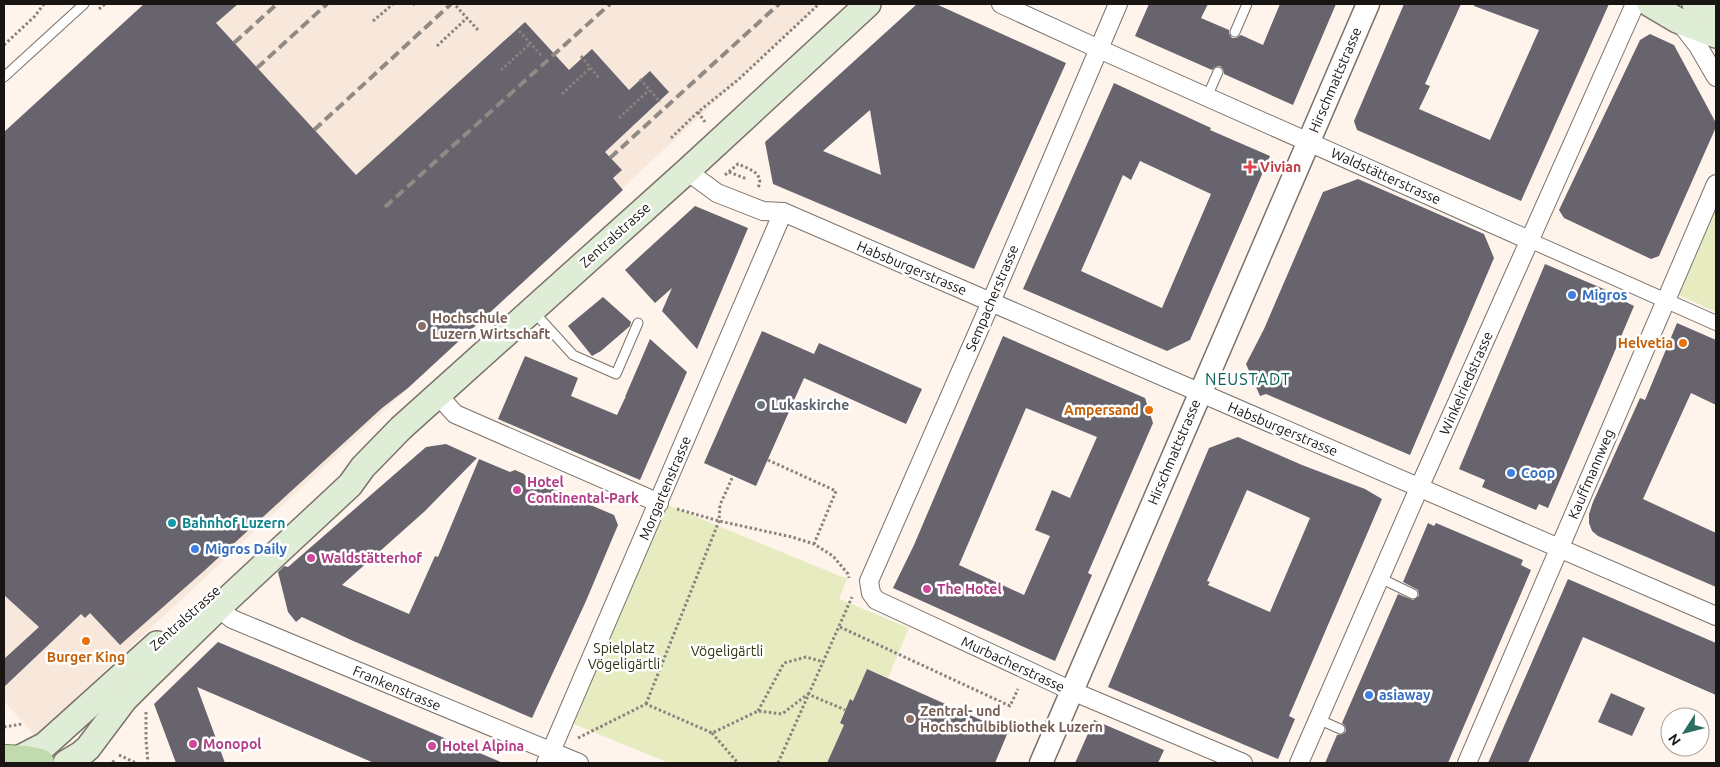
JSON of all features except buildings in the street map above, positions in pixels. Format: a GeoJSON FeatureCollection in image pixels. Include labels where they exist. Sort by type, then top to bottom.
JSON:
{"type":"FeatureCollection","features":[{"type":"Feature","properties":{"kind":"main road","name":"Zentralstrasse"},"geometry":{"type":"LineString","coordinates":[[66,763],[88,748],[124,700],[218,608],[350,485],[363,467],[401,428],[688,170],[868,4]]}},
{"type":"Feature","properties":{"kind":"main road"},"geometry":{"type":"LineString","coordinates":[[1650,4],[1716,20]]}},
{"type":"Feature","properties":{"kind":"main road"},"geometry":{"type":"LineString","coordinates":[[1686,12],[1716,35]]}},
{"type":"Feature","properties":{"kind":"main road","name":"Zentralstrasse"},"geometry":{"type":"LineString","coordinates":[[20,761],[45,746],[66,728],[342,474],[363,467]]}},
{"type":"Feature","properties":{"kind":"street","name":"Waldstätterstrasse"},"geometry":{"type":"LineString","coordinates":[[1001,4],[1716,323]]}},
{"type":"Feature","properties":{"kind":"street","name":"Sempacherstrasse"},"geometry":{"type":"LineString","coordinates":[[871,593],[869,580],[991,302],[1118,4]]}},
{"type":"Feature","properties":{"kind":"street","name":"Hirschmattstrasse"},"geometry":{"type":"LineString","coordinates":[[1041,763],[1368,4]]}},
{"type":"Feature","properties":{"kind":"street","name":"Winkelriedstrasse"},"geometry":{"type":"LineString","coordinates":[[1299,763],[1419,488],[1635,4]]}},
{"type":"Feature","properties":{"kind":"street"},"geometry":{"type":"LineString","coordinates":[[1686,12],[1698,46],[1716,77]]}},
{"type":"Feature","properties":{"kind":"street","name":"Habsburgerstrasse"},"geometry":{"type":"LineString","coordinates":[[688,170],[717,193],[763,211],[783,212],[1716,616]]}},
{"type":"Feature","properties":{"kind":"street","name":"Kauffmannweg"},"geometry":{"type":"LineString","coordinates":[[1467,763],[1716,184]]}},
{"type":"Feature","properties":{"kind":"street","name":"Morgartenstrasse"},"geometry":{"type":"LineString","coordinates":[[548,758],[783,212]]}},
{"type":"Feature","properties":{"kind":"street"},"geometry":{"type":"LineString","coordinates":[[438,395],[455,414],[659,503]]}},
{"type":"Feature","properties":{"kind":"street","name":"Murbacherstrasse"},"geometry":{"type":"LineString","coordinates":[[871,593],[876,600],[1072,692],[1243,763]]}},
{"type":"Feature","properties":{"kind":"street","name":"Frankenstrasse"},"geometry":{"type":"LineString","coordinates":[[218,608],[232,619],[548,758],[579,763]]}},
{"type":"Feature","properties":{"kind":"lane"},"geometry":{"type":"LineString","coordinates":[[1235,32],[1248,4]]}},
{"type":"Feature","properties":{"kind":"lane"},"geometry":{"type":"LineString","coordinates":[[4,77],[82,6]]}},
{"type":"Feature","properties":{"kind":"lane"},"geometry":{"type":"LineString","coordinates":[[1207,97],[1218,72]]}},
{"type":"Feature","properties":{"kind":"lane"},"geometry":{"type":"LineString","coordinates":[[532,310],[574,355],[616,374],[638,323]]}},
{"type":"Feature","properties":{"kind":"lane"},"geometry":{"type":"LineString","coordinates":[[1380,578],[1413,594]]}},
{"type":"Feature","properties":{"kind":"lane"},"geometry":{"type":"LineString","coordinates":[[1318,720],[1340,729]]}},
{"type":"Feature","properties":{"kind":"path"},"geometry":{"type":"LineString","coordinates":[[4,45],[35,16],[44,4]]}},
{"type":"Feature","properties":{"kind":"path"},"geometry":{"type":"LineString","coordinates":[[373,21],[392,4]]}},
{"type":"Feature","properties":{"kind":"path"},"geometry":{"type":"LineString","coordinates":[[671,138],[698,112],[739,79],[819,4]]}},
{"type":"Feature","properties":{"kind":"path"},"geometry":{"type":"LineString","coordinates":[[456,6],[478,30]]}},
{"type":"Feature","properties":{"kind":"path"},"geometry":{"type":"LineString","coordinates":[[437,46],[467,18]]}},
{"type":"Feature","properties":{"kind":"path"},"geometry":{"type":"LineString","coordinates":[[519,31],[541,55]]}},
{"type":"Feature","properties":{"kind":"path"},"geometry":{"type":"LineString","coordinates":[[501,70],[530,44]]}},
{"type":"Feature","properties":{"kind":"path"},"geometry":{"type":"LineString","coordinates":[[581,56],[600,78]]}},
{"type":"Feature","properties":{"kind":"path"},"geometry":{"type":"LineString","coordinates":[[562,94],[591,67]]}},
{"type":"Feature","properties":{"kind":"path"},"geometry":{"type":"LineString","coordinates":[[640,79],[660,102]]}},
{"type":"Feature","properties":{"kind":"path"},"geometry":{"type":"LineString","coordinates":[[619,118],[649,90]]}},
{"type":"Feature","properties":{"kind":"path"},"geometry":{"type":"LineString","coordinates":[[721,178],[738,164],[755,171],[759,176],[760,182],[759,186],[752,191]]}},
{"type":"Feature","properties":{"kind":"path"},"geometry":{"type":"LineString","coordinates":[[729,172],[747,179]]}},
{"type":"Feature","properties":{"kind":"path"},"geometry":{"type":"LineString","coordinates":[[768,460],[836,491],[814,544]]}},
{"type":"Feature","properties":{"kind":"path"},"geometry":{"type":"LineString","coordinates":[[548,758],[646,704],[719,521],[720,505],[733,476]]}},
{"type":"Feature","properties":{"kind":"path"},"geometry":{"type":"LineString","coordinates":[[659,503],[719,521],[792,537],[814,544],[833,556],[848,574],[853,595],[778,763]]}},
{"type":"Feature","properties":{"kind":"path"},"geometry":{"type":"LineString","coordinates":[[853,595],[871,593]]}},
{"type":"Feature","properties":{"kind":"path"},"geometry":{"type":"LineString","coordinates":[[840,627],[1010,706],[1027,670]]}},
{"type":"Feature","properties":{"kind":"path"},"geometry":{"type":"LineString","coordinates":[[712,733],[758,710],[784,663],[806,657],[824,662]]}},
{"type":"Feature","properties":{"kind":"path"},"geometry":{"type":"LineString","coordinates":[[808,694],[845,710]]}},
{"type":"Feature","properties":{"kind":"path"},"geometry":{"type":"LineString","coordinates":[[758,710],[782,714],[808,694]]}},
{"type":"Feature","properties":{"kind":"path"},"geometry":{"type":"LineString","coordinates":[[646,704],[712,733],[738,763]]}},
{"type":"Feature","properties":{"kind":"path"},"geometry":{"type":"LineString","coordinates":[[4,727],[22,724]]}},
{"type":"Feature","properties":{"kind":"path"},"geometry":{"type":"LineString","coordinates":[[119,755],[136,763]]}},
{"type":"Feature","properties":{"kind":"shaded area"},"geometry":{"type":"Polygon","coordinates":[[[144,4],[820,4],[35,736],[4,701],[4,132],[144,4]]]}},
{"type":"Feature","properties":{"kind":"green space"},"geometry":{"type":"Polygon","coordinates":[[[1716,209],[1716,312],[1679,295],[1716,209]]]}},
{"type":"Feature","properties":{"kind":"green space","name":"Vögeligärtli"},"geometry":{"type":"Polygon","coordinates":[[[665,504],[847,579],[839,599],[909,628],[888,678],[867,669],[854,700],[850,699],[839,723],[844,725],[827,763],[669,763],[574,724],[665,504]]]}},
{"type":"Feature","properties":{"kind":"railway"},"geometry":{"type":"LineString","coordinates":[[234,43],[277,4]]}},
{"type":"Feature","properties":{"kind":"railway"},"geometry":{"type":"LineString","coordinates":[[257,68],[327,4]]}},
{"type":"Feature","properties":{"kind":"railway"},"geometry":{"type":"LineString","coordinates":[[314,130],[451,4]]}},
{"type":"Feature","properties":{"kind":"railway"},"geometry":{"type":"LineString","coordinates":[[385,207],[610,4]]}},
{"type":"Feature","properties":{"kind":"railway"},"geometry":{"type":"LineString","coordinates":[[610,158],[779,4]]}},
{"type":"Feature","properties":{"kind":"place","name":"Vivian"},"geometry":{"type":"Point","coordinates":[1250,167]}},
{"type":"Feature","properties":{"kind":"place","name":"Migros"},"geometry":{"type":"Point","coordinates":[1572,295]}},
{"type":"Feature","properties":{"kind":"place","name":"Hochschule Luzern Wirtschaft"},"geometry":{"type":"Point","coordinates":[422,326]}},
{"type":"Feature","properties":{"kind":"place","name":"Helvetia"},"geometry":{"type":"Point","coordinates":[1683,343]}},
{"type":"Feature","properties":{"kind":"place","name":"Lukaskirche"},"geometry":{"type":"Point","coordinates":[761,405]}},
{"type":"Feature","properties":{"kind":"place","name":"Ampersand"},"geometry":{"type":"Point","coordinates":[1149,410]}},
{"type":"Feature","properties":{"kind":"place","name":"Coop"},"geometry":{"type":"Point","coordinates":[1511,473]}},
{"type":"Feature","properties":{"kind":"place","name":"Hotel Continental-Park"},"geometry":{"type":"Point","coordinates":[517,490]}},
{"type":"Feature","properties":{"kind":"place","name":"Bahnhof Luzern"},"geometry":{"type":"Point","coordinates":[172,523]}},
{"type":"Feature","properties":{"kind":"place","name":"Migros Daily"},"geometry":{"type":"Point","coordinates":[195,549]}},
{"type":"Feature","properties":{"kind":"place","name":"Waldstätterhof"},"geometry":{"type":"Point","coordinates":[311,558]}},
{"type":"Feature","properties":{"kind":"place","name":"The Hotel"},"geometry":{"type":"Point","coordinates":[927,589]}},
{"type":"Feature","properties":{"kind":"place","name":"Burger King"},"geometry":{"type":"Point","coordinates":[86,641]}},
{"type":"Feature","properties":{"kind":"place","name":"asiaway"},"geometry":{"type":"Point","coordinates":[1369,695]}},
{"type":"Feature","properties":{"kind":"place","name":"Zentral- und Hochschulbibliothek Luzern"},"geometry":{"type":"Point","coordinates":[910,719]}},
{"type":"Feature","properties":{"kind":"place","name":"Monopol"},"geometry":{"type":"Point","coordinates":[193,744]}},
{"type":"Feature","properties":{"kind":"place","name":"Hotel Alpina"},"geometry":{"type":"Point","coordinates":[432,746]}},
{"type":"Feature","properties":{"kind":"district","name":"NEUSTADT"},"geometry":{"type":"Point","coordinates":[1248,379]}},
{"type":"Feature","properties":{"kind":"park label","name":"Spielplatz Vögeligärtli"},"geometry":{"type":"Point","coordinates":[624,656]}}]}
